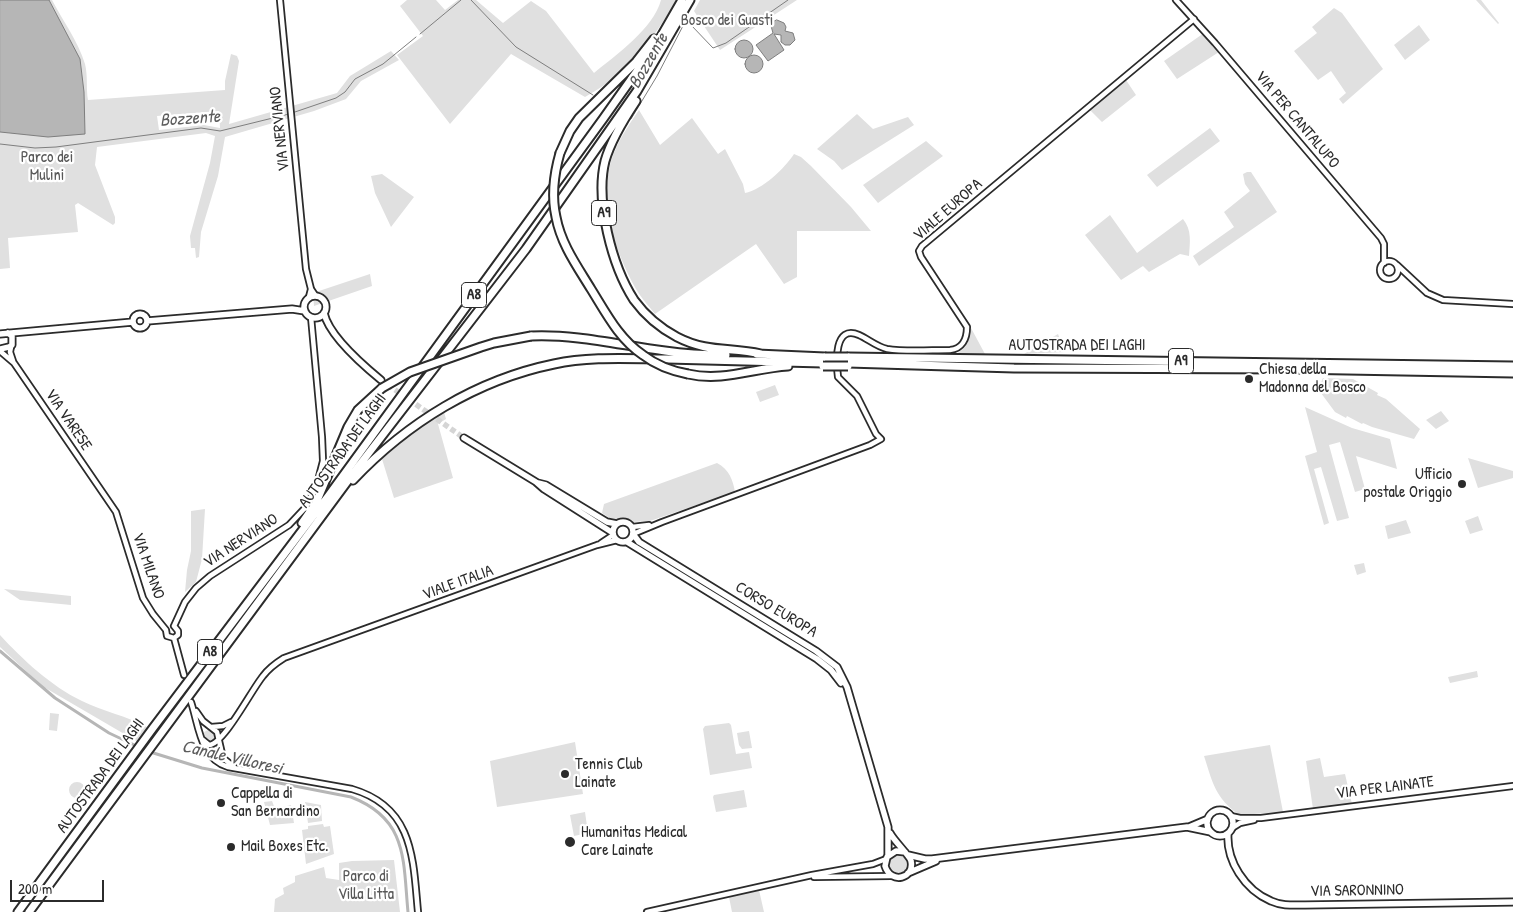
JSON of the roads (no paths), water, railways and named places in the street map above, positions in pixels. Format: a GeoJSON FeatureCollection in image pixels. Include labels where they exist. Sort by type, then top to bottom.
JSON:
{"type":"FeatureCollection","features":[{"type":"Feature","properties":{"kind":"highway","name":"AUTOSTRADA DEI LAGHI"},"geometry":{"type":"LineString","coordinates":[[18,912],[267,575],[329,495],[603,119],[659,40],[682,0]]}},
{"type":"Feature","properties":{"kind":"highway","name":"AUTOSTRADA DEI LAGHI"},"geometry":{"type":"LineString","coordinates":[[29,912],[334,500],[526,249],[637,91],[691,0]]}},
{"type":"Feature","properties":{"kind":"highway","name":"A9"},"geometry":{"type":"LineString","coordinates":[[691,0],[611,144],[602,177],[603,211],[621,275],[635,301],[653,321],[677,337],[702,347],[762,354]]}},
{"type":"Feature","properties":{"kind":"highway","name":"A9"},"geometry":{"type":"LineString","coordinates":[[676,12],[636,62],[579,118],[570,131],[560,153],[554,184],[554,208],[559,228],[570,255],[610,320],[628,343],[660,366],[706,377],[728,376],[778,367],[824,362]]}},
{"type":"Feature","properties":{"kind":"highway","name":"A9"},"geometry":{"type":"LineString","coordinates":[[267,575],[316,503],[348,427],[358,410],[382,384],[410,372],[494,343],[530,336],[584,337],[684,354],[762,354]]}},
{"type":"Feature","properties":{"kind":"highway","name":"AUTOSTRADA DEI LAGHI"},"geometry":{"type":"LineString","coordinates":[[762,354],[824,362],[1513,366]]}},
{"type":"Feature","properties":{"kind":"highway","name":"A9"},"geometry":{"type":"LineString","coordinates":[[334,500],[376,456],[411,428],[457,399],[510,376],[554,364],[606,358],[824,362]]}},
{"type":"Feature","properties":{"kind":"highway","name":"AUTOSTRADA DEI LAGHI"},"geometry":{"type":"LineString","coordinates":[[848,362],[889,365],[1292,368],[1513,373]]}},
{"type":"Feature","properties":{"kind":"main road"},"geometry":{"type":"LineString","coordinates":[[292,309],[304,303],[312,296],[322,298],[326,302],[326,308],[318,316]]}},
{"type":"Feature","properties":{"kind":"main road"},"geometry":{"type":"LineString","coordinates":[[304,303],[305,311]]}},
{"type":"Feature","properties":{"kind":"main road"},"geometry":{"type":"LineString","coordinates":[[147,321],[292,309],[305,311],[318,316],[328,323],[357,360],[382,384]]}},
{"type":"Feature","properties":{"kind":"main road"},"geometry":{"type":"LineString","coordinates":[[141,314],[146,317],[147,321],[146,326],[141,328],[136,327],[133,322],[136,316],[141,314]]}},
{"type":"Feature","properties":{"kind":"main road"},"geometry":{"type":"LineString","coordinates":[[0,334],[133,322]]}},
{"type":"Feature","properties":{"kind":"main road"},"geometry":{"type":"LineString","coordinates":[[0,350],[12,343],[25,331]]}},
{"type":"Feature","properties":{"kind":"main road"},"geometry":{"type":"LineString","coordinates":[[8,333],[12,336],[12,343]]}},
{"type":"Feature","properties":{"kind":"main road"},"geometry":{"type":"LineString","coordinates":[[464,438],[607,522],[617,524],[625,522],[632,527],[633,534],[627,542],[622,542],[545,487]]}},
{"type":"Feature","properties":{"kind":"main road"},"geometry":{"type":"LineString","coordinates":[[614,536],[617,524]]}},
{"type":"Feature","properties":{"kind":"main road","name":"CORSO EUROPA"},"geometry":{"type":"LineString","coordinates":[[633,534],[639,542],[816,651],[836,667],[847,687],[888,827],[896,842],[907,854]]}},
{"type":"Feature","properties":{"kind":"main road","name":"CORSO EUROPA"},"geometry":{"type":"LineString","coordinates":[[627,542],[826,666],[835,674],[844,689],[863,743]]}},
{"type":"Feature","properties":{"kind":"main road"},"geometry":{"type":"LineString","coordinates":[[1187,827],[1221,836],[1230,831],[1232,820],[1231,816],[1225,811],[1218,810],[1211,814],[1208,819],[1208,826],[1213,833]]}},
{"type":"Feature","properties":{"kind":"main road"},"geometry":{"type":"LineString","coordinates":[[945,858],[900,878],[891,876],[886,870],[887,857],[896,851],[925,859],[945,858],[1187,827],[1208,819]]}},
{"type":"Feature","properties":{"kind":"main road","name":"CORSO EUROPA"},"geometry":{"type":"LineString","coordinates":[[887,857],[888,827]]}},
{"type":"Feature","properties":{"kind":"main road","name":"VIA SARONNINO"},"geometry":{"type":"LineString","coordinates":[[1228,850],[1230,831]]}},
{"type":"Feature","properties":{"kind":"main road","name":"VIA SARONNINO"},"geometry":{"type":"LineString","coordinates":[[1213,833],[1228,850],[1235,867],[1251,888],[1270,901],[1286,905],[1513,902]]}},
{"type":"Feature","properties":{"kind":"main road"},"geometry":{"type":"LineString","coordinates":[[907,854],[912,866],[908,873]]}},
{"type":"Feature","properties":{"kind":"street","name":"VIA NERVIANO"},"geometry":{"type":"LineString","coordinates":[[280,0],[305,257],[312,296]]}},
{"type":"Feature","properties":{"kind":"street","name":"VIA PER CANTALUPO"},"geometry":{"type":"LineString","coordinates":[[1176,0],[1381,238],[1384,244],[1385,256],[1390,261]]}},
{"type":"Feature","properties":{"kind":"street","name":"VIALE EUROPA"},"geometry":{"type":"LineString","coordinates":[[662,522],[881,439],[876,434],[857,396],[838,377],[837,348],[839,341],[846,335],[855,334],[888,349],[950,350],[959,347],[965,340],[967,327],[921,258],[919,251],[922,246],[1194,19]]}},
{"type":"Feature","properties":{"kind":"street"},"geometry":{"type":"LineString","coordinates":[[1385,256],[1380,270],[1384,276],[1391,279],[1405,272]]}},
{"type":"Feature","properties":{"kind":"street"},"geometry":{"type":"LineString","coordinates":[[1384,263],[1390,261],[1397,265],[1427,293],[1443,300],[1513,304]]}},
{"type":"Feature","properties":{"kind":"street"},"geometry":{"type":"LineString","coordinates":[[1396,275],[1397,265]]}},
{"type":"Feature","properties":{"kind":"street","name":"VIA NERVIANO"},"geometry":{"type":"LineString","coordinates":[[174,626],[185,602],[196,588],[210,576],[289,524],[305,508],[316,488],[322,461],[322,437],[312,326],[318,316]]}},
{"type":"Feature","properties":{"kind":"street"},"geometry":{"type":"LineString","coordinates":[[12,343],[11,357],[14,362]]}},
{"type":"Feature","properties":{"kind":"street","name":"VIA VARESE"},"geometry":{"type":"LineString","coordinates":[[0,350],[14,362],[112,507]]}},
{"type":"Feature","properties":{"kind":"street","name":"VIA MILANO"},"geometry":{"type":"LineString","coordinates":[[112,507],[118,518],[147,605],[166,630]]}},
{"type":"Feature","properties":{"kind":"street"},"geometry":{"type":"LineString","coordinates":[[632,527],[662,522]]}},
{"type":"Feature","properties":{"kind":"street"},"geometry":{"type":"LineString","coordinates":[[633,534],[662,522]]}},
{"type":"Feature","properties":{"kind":"street","name":"VIALE ITALIA"},"geometry":{"type":"LineString","coordinates":[[218,740],[223,736],[267,672],[278,662],[598,545],[614,536]]}},
{"type":"Feature","properties":{"kind":"street"},"geometry":{"type":"LineString","coordinates":[[174,626],[178,631],[177,636],[174,638],[168,637],[166,630],[168,627],[174,626]]}},
{"type":"Feature","properties":{"kind":"street"},"geometry":{"type":"LineString","coordinates":[[174,638],[184,675]]}},
{"type":"Feature","properties":{"kind":"street"},"geometry":{"type":"LineString","coordinates":[[192,702],[202,740],[214,761],[224,766],[346,788],[364,793],[383,804],[400,823],[409,842],[413,858],[418,912]]}},
{"type":"Feature","properties":{"kind":"street"},"geometry":{"type":"LineString","coordinates":[[193,708],[218,734],[220,752],[225,761],[236,768]]}},
{"type":"Feature","properties":{"kind":"street"},"geometry":{"type":"LineString","coordinates":[[200,734],[204,727],[223,726],[232,721]]}},
{"type":"Feature","properties":{"kind":"street"},"geometry":{"type":"LineString","coordinates":[[202,740],[207,745],[211,745],[218,740]]}},
{"type":"Feature","properties":{"kind":"street","name":"VIA PER LAINATE"},"geometry":{"type":"LineString","coordinates":[[1230,831],[1240,823],[1261,818],[1513,786]]}},
{"type":"Feature","properties":{"kind":"street","name":"VIA PER LAINATE"},"geometry":{"type":"LineString","coordinates":[[1231,816],[1261,818]]}},
{"type":"Feature","properties":{"kind":"street"},"geometry":{"type":"LineString","coordinates":[[647,912],[802,877],[873,864],[887,857]]}},
{"type":"Feature","properties":{"kind":"street"},"geometry":{"type":"LineString","coordinates":[[802,877],[891,876]]}},
{"type":"Feature","properties":{"kind":"waterway","name":"Bozzente"},"geometry":{"type":"LineString","coordinates":[[420,34],[461,0]]}},
{"type":"Feature","properties":{"kind":"waterway","name":"Bozzente"},"geometry":{"type":"LineString","coordinates":[[471,0],[516,47],[593,95]]}},
{"type":"Feature","properties":{"kind":"waterway","name":"Bozzente"},"geometry":{"type":"LineString","coordinates":[[630,119],[657,76],[685,22],[691,25],[713,48],[726,43],[788,0]]}},
{"type":"Feature","properties":{"kind":"waterway","name":"Bozzente"},"geometry":{"type":"LineString","coordinates":[[0,144],[35,148],[56,147],[201,128],[220,131],[289,114],[336,98],[345,92],[355,79],[383,64],[416,37]]}},
{"type":"Feature","properties":{"kind":"waterway","name":"Canale Villoresi"},"geometry":{"type":"LineString","coordinates":[[0,651],[55,698],[109,733],[147,751],[202,768],[351,797],[370,806],[393,829],[399,843],[403,859],[408,912]]}},
{"type":"Feature","properties":{"kind":"tunnel"},"geometry":{"type":"LineString","coordinates":[[381,380],[464,438]]}},
{"type":"Feature","properties":{"kind":"tunnel"},"geometry":{"type":"LineString","coordinates":[[184,675],[191,702]]}},
{"type":"Feature","properties":{"kind":"place","name":"Chiesa della Madonna del Bosco"},"geometry":{"type":"Point","coordinates":[1249,379]}},
{"type":"Feature","properties":{"kind":"place","name":"Ufficio postale Origgio"},"geometry":{"type":"Point","coordinates":[1462,484]}},
{"type":"Feature","properties":{"kind":"place","name":"Tennis Club Lainate"},"geometry":{"type":"Point","coordinates":[565,774]}},
{"type":"Feature","properties":{"kind":"place","name":"Cappella di San Bernardino"},"geometry":{"type":"Point","coordinates":[221,803]}},
{"type":"Feature","properties":{"kind":"place","name":"Humanitas Medical Care Lainate"},"geometry":{"type":"Point","coordinates":[570,842]}},
{"type":"Feature","properties":{"kind":"place","name":"Mail Boxes Etc."},"geometry":{"type":"Point","coordinates":[231,847]}},
{"type":"Feature","properties":{"kind":"park label","name":"Bosco dei Guasti"},"geometry":{"type":"Point","coordinates":[727,21]}},
{"type":"Feature","properties":{"kind":"park label","name":"Parco dei Mulini"},"geometry":{"type":"Point","coordinates":[47,167]}},
{"type":"Feature","properties":{"kind":"park label","name":"Parco di Villa Litta"},"geometry":{"type":"Point","coordinates":[366,886]}}]}
